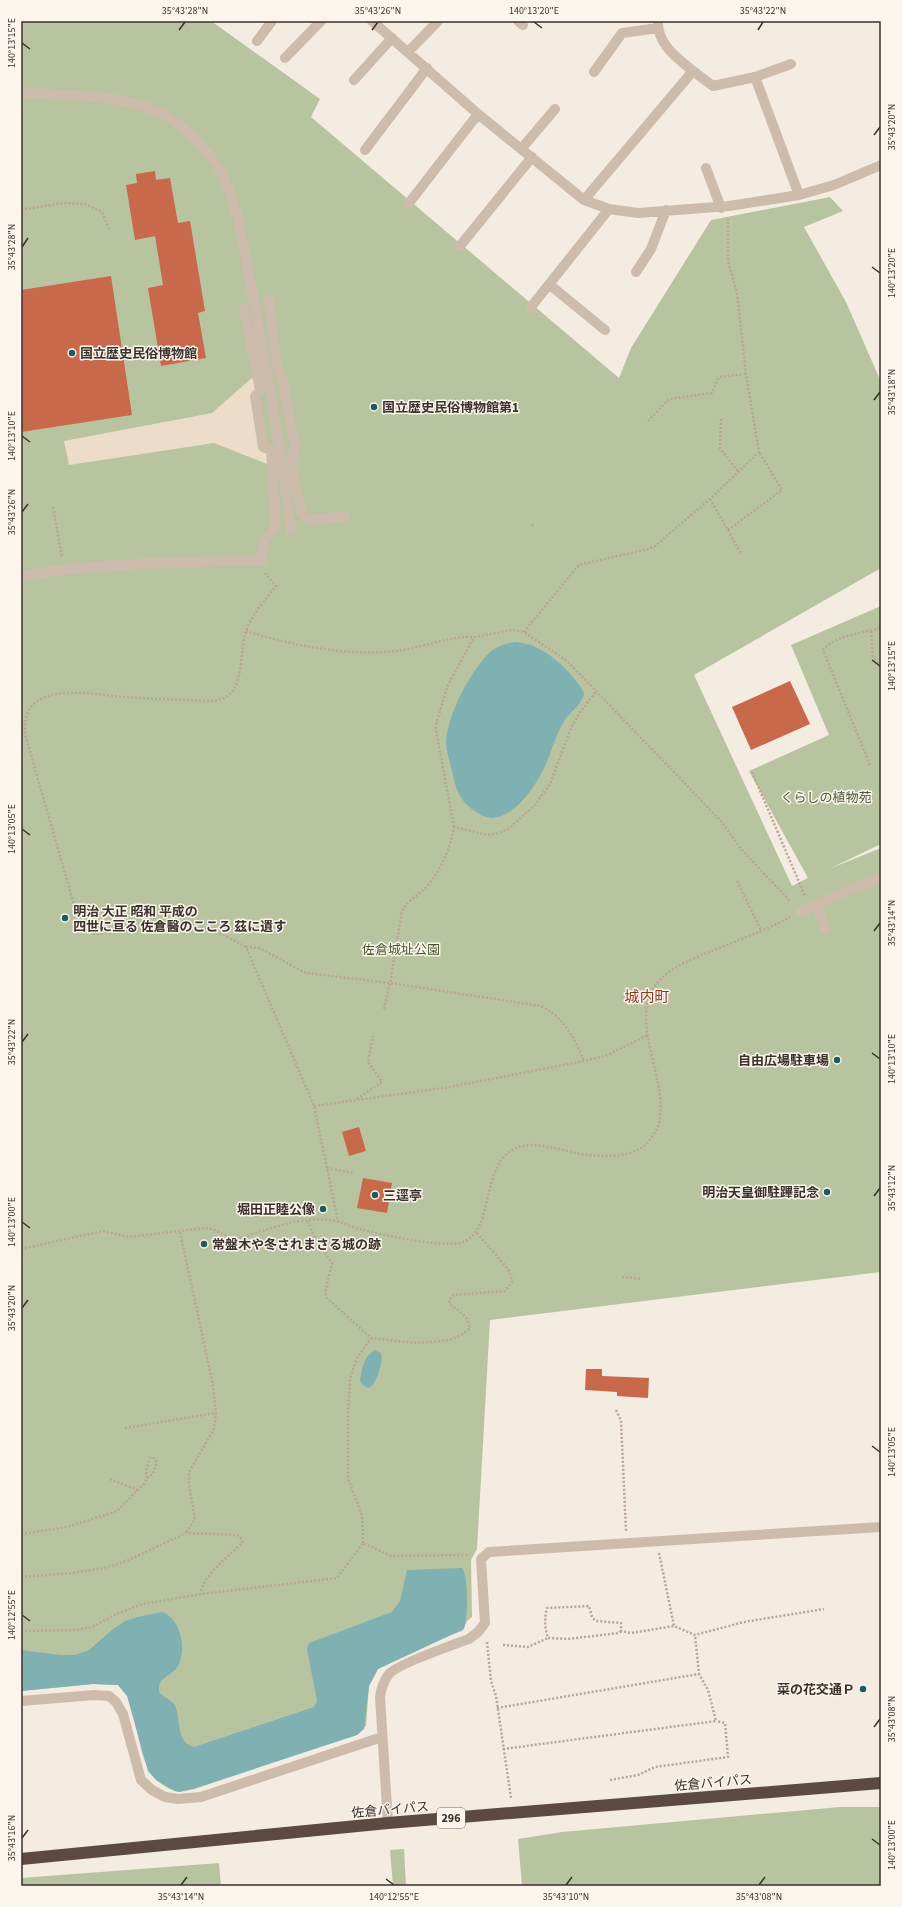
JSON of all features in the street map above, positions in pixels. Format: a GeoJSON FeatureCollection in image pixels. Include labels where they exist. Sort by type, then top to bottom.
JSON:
{"type":"FeatureCollection","features":[{"type":"Feature","properties":{"kind":"highway","name":"佐倉バイパス"},"geometry":{"type":"LineString","coordinates":[[21,1859],[388,1823],[881,1783]]}},
{"type":"Feature","properties":{"kind":"street"},"geometry":{"type":"LineString","coordinates":[[257,41],[272,21]]}},
{"type":"Feature","properties":{"kind":"street"},"geometry":{"type":"LineString","coordinates":[[285,58],[321,21]]}},
{"type":"Feature","properties":{"kind":"street"},"geometry":{"type":"LineString","coordinates":[[372,21],[478,114],[522,148],[584,200],[609,209],[638,213],[725,207],[798,195],[834,184],[881,165]]}},
{"type":"Feature","properties":{"kind":"street"},"geometry":{"type":"LineString","coordinates":[[408,52],[438,21]]}},
{"type":"Feature","properties":{"kind":"street"},"geometry":{"type":"LineString","coordinates":[[594,72],[622,32],[658,24],[666,49],[713,86],[755,77],[790,64]]}},
{"type":"Feature","properties":{"kind":"street"},"geometry":{"type":"LineString","coordinates":[[354,80],[392,38]]}},
{"type":"Feature","properties":{"kind":"street"},"geometry":{"type":"LineString","coordinates":[[365,150],[427,68]]}},
{"type":"Feature","properties":{"kind":"street"},"geometry":{"type":"LineString","coordinates":[[584,200],[693,71]]}},
{"type":"Feature","properties":{"kind":"street"},"geometry":{"type":"LineString","coordinates":[[755,77],[798,195]]}},
{"type":"Feature","properties":{"kind":"street"},"geometry":{"type":"LineString","coordinates":[[21,92],[114,100],[144,107],[170,119],[191,135],[205,150],[224,179],[238,218],[265,359],[290,530]]}},
{"type":"Feature","properties":{"kind":"street"},"geometry":{"type":"LineString","coordinates":[[522,148],[555,109]]}},
{"type":"Feature","properties":{"kind":"street"},"geometry":{"type":"LineString","coordinates":[[409,203],[478,114]]}},
{"type":"Feature","properties":{"kind":"street"},"geometry":{"type":"LineString","coordinates":[[460,246],[532,157]]}},
{"type":"Feature","properties":{"kind":"street"},"geometry":{"type":"LineString","coordinates":[[706,168],[725,207]]}},
{"type":"Feature","properties":{"kind":"street"},"geometry":{"type":"LineString","coordinates":[[531,307],[609,209]]}},
{"type":"Feature","properties":{"kind":"street"},"geometry":{"type":"LineString","coordinates":[[636,272],[651,249],[666,210]]}},
{"type":"Feature","properties":{"kind":"street"},"geometry":{"type":"LineString","coordinates":[[550,285],[605,330]]}},
{"type":"Feature","properties":{"kind":"street"},"geometry":{"type":"LineString","coordinates":[[269,301],[277,368],[283,381],[295,447],[290,464],[301,512],[305,518],[312,520],[345,516]]}},
{"type":"Feature","properties":{"kind":"street"},"geometry":{"type":"LineString","coordinates":[[21,576],[64,568],[162,563],[261,561],[264,541],[276,526],[271,450],[263,446],[256,396],[260,390],[244,308]]}},
{"type":"Feature","properties":{"kind":"street"},"geometry":{"type":"LineString","coordinates":[[826,929],[809,908],[881,877]]}},
{"type":"Feature","properties":{"kind":"street"},"geometry":{"type":"LineString","coordinates":[[388,1823],[380,1698],[382,1684],[390,1673],[469,1639],[478,1632],[485,1623],[481,1558],[489,1552],[881,1527]]}},
{"type":"Feature","properties":{"kind":"street"},"geometry":{"type":"LineString","coordinates":[[21,1700],[94,1695],[109,1696],[116,1702],[123,1714],[141,1780],[152,1790],[165,1797],[178,1799],[201,1797],[382,1737]]}},
{"type":"Feature","properties":{"kind":"path"},"geometry":{"type":"LineString","coordinates":[[21,210],[63,203],[85,204],[102,212],[109,229]]}},
{"type":"Feature","properties":{"kind":"path"},"geometry":{"type":"LineString","coordinates":[[725,207],[728,261],[737,293],[746,374],[759,452],[782,490],[728,530]]}},
{"type":"Feature","properties":{"kind":"path"},"geometry":{"type":"LineString","coordinates":[[648,421],[669,400],[712,393],[719,377],[746,374]]}},
{"type":"Feature","properties":{"kind":"path"},"geometry":{"type":"LineString","coordinates":[[721,419],[720,448],[739,473]]}},
{"type":"Feature","properties":{"kind":"path"},"geometry":{"type":"LineString","coordinates":[[524,632],[577,567],[582,564],[649,550],[710,499],[739,473],[759,452]]}},
{"type":"Feature","properties":{"kind":"path"},"geometry":{"type":"LineString","coordinates":[[710,499],[742,555]]}},
{"type":"Feature","properties":{"kind":"path"},"geometry":{"type":"LineString","coordinates":[[53,507],[64,568]]}},
{"type":"Feature","properties":{"kind":"path"},"geometry":{"type":"LineString","coordinates":[[261,561],[268,579],[276,586],[251,619],[246,631],[237,682],[228,696],[221,699],[207,701],[72,693],[50,696],[33,705],[26,713],[24,722],[25,734],[79,922],[92,932],[99,934],[163,928],[213,929],[246,947],[258,948],[306,973],[390,983],[541,1006],[561,1020],[567,1027],[574,1037],[584,1061]]}},
{"type":"Feature","properties":{"kind":"path"},"geometry":{"type":"LineString","coordinates":[[870,765],[823,650],[826,646],[846,637],[881,628]]}},
{"type":"Feature","properties":{"kind":"path"},"geometry":{"type":"LineString","coordinates":[[246,631],[300,646],[380,653],[408,649],[451,639],[512,630],[524,632],[567,661],[720,820],[750,859],[809,908]]}},
{"type":"Feature","properties":{"kind":"path"},"geometry":{"type":"LineString","coordinates":[[871,631],[873,657],[881,668]]}},
{"type":"Feature","properties":{"kind":"path"},"geometry":{"type":"LineString","coordinates":[[384,1009],[390,983],[402,911],[406,903],[426,887],[439,870],[452,840],[454,827],[444,783],[436,724],[448,685],[474,636]]}},
{"type":"Feature","properties":{"kind":"path"},"geometry":{"type":"LineString","coordinates":[[454,827],[487,836],[496,834],[508,829],[534,806],[550,784],[574,722],[596,692]]}},
{"type":"Feature","properties":{"kind":"path"},"geometry":{"type":"LineString","coordinates":[[21,735],[25,734]]}},
{"type":"Feature","properties":{"kind":"path"},"geometry":{"type":"LineString","coordinates":[[752,772],[809,908]]}},
{"type":"Feature","properties":{"kind":"path"},"geometry":{"type":"LineString","coordinates":[[737,881],[761,930]]}},
{"type":"Feature","properties":{"kind":"path"},"geometry":{"type":"LineString","coordinates":[[21,1249],[103,1231],[128,1238],[211,1228],[228,1238],[236,1239],[295,1222],[328,1219],[359,1229],[448,1244],[470,1240],[479,1226],[494,1173],[509,1152],[520,1147],[548,1146],[583,1154],[603,1156],[621,1155],[639,1150],[646,1145],[657,1129],[660,1112],[654,1061],[648,1035],[646,1008],[649,995],[657,982],[684,962],[809,908]]}},
{"type":"Feature","properties":{"kind":"path"},"geometry":{"type":"LineString","coordinates":[[246,947],[314,1106],[338,1221]]}},
{"type":"Feature","properties":{"kind":"path"},"geometry":{"type":"LineString","coordinates":[[314,1106],[450,1087],[608,1056],[648,1035]]}},
{"type":"Feature","properties":{"kind":"path"},"geometry":{"type":"LineString","coordinates":[[357,1100],[382,1082],[368,1062],[373,1036]]}},
{"type":"Feature","properties":{"kind":"path"},"geometry":{"type":"LineString","coordinates":[[327,1168],[354,1173]]}},
{"type":"Feature","properties":{"kind":"path"},"geometry":{"type":"LineString","coordinates":[[308,1220],[316,1241],[332,1263],[325,1293],[327,1298],[371,1338],[414,1343],[449,1340],[469,1329],[467,1318],[450,1304],[450,1297],[458,1294],[505,1291],[512,1282],[512,1276],[508,1269],[476,1232]]}},
{"type":"Feature","properties":{"kind":"path"},"geometry":{"type":"LineString","coordinates":[[180,1232],[213,1385],[216,1413],[214,1429],[189,1472],[189,1484],[195,1519],[186,1534]]}},
{"type":"Feature","properties":{"kind":"path"},"geometry":{"type":"LineString","coordinates":[[622,1278],[641,1278]]}},
{"type":"Feature","properties":{"kind":"path"},"geometry":{"type":"LineString","coordinates":[[21,1631],[76,1630],[92,1627],[116,1614],[143,1604],[201,1594],[337,1578],[363,1544],[362,1516],[348,1478],[348,1414],[350,1379],[354,1365],[371,1338]]}},
{"type":"Feature","properties":{"kind":"path"},"geometry":{"type":"LineString","coordinates":[[616,1410],[621,1421],[626,1543]]}},
{"type":"Feature","properties":{"kind":"path"},"geometry":{"type":"LineString","coordinates":[[125,1428],[216,1413]]}},
{"type":"Feature","properties":{"kind":"path"},"geometry":{"type":"LineString","coordinates":[[21,1534],[68,1528],[117,1511],[138,1490],[147,1478],[153,1474],[157,1462],[153,1457],[150,1458],[146,1471],[147,1478]]}},
{"type":"Feature","properties":{"kind":"path"},"geometry":{"type":"LineString","coordinates":[[110,1479],[138,1490]]}},
{"type":"Feature","properties":{"kind":"path"},"geometry":{"type":"LineString","coordinates":[[21,1577],[73,1573],[104,1568],[129,1560],[186,1534],[231,1533],[242,1538],[242,1543],[206,1580],[201,1587],[201,1594]]}},
{"type":"Feature","properties":{"kind":"path"},"geometry":{"type":"LineString","coordinates":[[656,1541],[674,1626]]}},
{"type":"Feature","properties":{"kind":"path"},"geometry":{"type":"LineString","coordinates":[[363,1544],[391,1556],[471,1555],[481,1558]]}},
{"type":"Feature","properties":{"kind":"path"},"geometry":{"type":"LineString","coordinates":[[503,1645],[528,1647],[548,1638],[568,1639],[619,1634],[621,1630],[621,1623],[596,1621],[592,1617],[589,1606],[547,1608],[544,1622],[548,1638]]}},
{"type":"Feature","properties":{"kind":"path"},"geometry":{"type":"LineString","coordinates":[[621,1630],[631,1633],[674,1626],[695,1635],[744,1622],[824,1609]]}},
{"type":"Feature","properties":{"kind":"path"},"geometry":{"type":"LineString","coordinates":[[485,1623],[491,1682],[496,1696],[514,1813]]}},
{"type":"Feature","properties":{"kind":"path"},"geometry":{"type":"LineString","coordinates":[[695,1635],[699,1674],[708,1690],[716,1721]]}},
{"type":"Feature","properties":{"kind":"path"},"geometry":{"type":"LineString","coordinates":[[497,1708],[699,1674]]}},
{"type":"Feature","properties":{"kind":"path"},"geometry":{"type":"LineString","coordinates":[[503,1749],[716,1721],[725,1723],[728,1757],[655,1767],[638,1775],[610,1780]]}},
{"type":"Feature","properties":{"kind":"green space","name":"佐倉城址公園"},"geometry":{"type":"Polygon","coordinates":[[[21,21],[211,21],[320,99],[311,117],[619,378],[631,348],[711,220],[830,197],[843,211],[804,227],[846,302],[881,382],[881,568],[694,675],[792,886],[808,878],[749,771],[829,735],[791,645],[881,606],[881,844],[829,869],[881,848],[881,1272],[490,1320],[477,1549],[471,1560],[472,1617],[467,1621],[462,1631],[437,1640],[378,1669],[369,1686],[366,1726],[357,1735],[179,1792],[165,1786],[154,1778],[147,1766],[142,1753],[128,1697],[118,1685],[93,1684],[21,1691],[21,21]]]}},
{"type":"Feature","properties":{"kind":"green space"},"geometry":{"type":"Polygon","coordinates":[[[840,1807],[881,1807],[881,1886],[522,1886],[518,1839],[562,1832],[840,1807]]]}},
{"type":"Feature","properties":{"kind":"green space"},"geometry":{"type":"Polygon","coordinates":[[[404,1849],[406,1886],[393,1886],[390,1850],[404,1849]]]}},
{"type":"Feature","properties":{"kind":"green space"},"geometry":{"type":"Polygon","coordinates":[[[219,1863],[221,1886],[21,1886],[21,1878],[219,1863]]]}},
{"type":"Feature","properties":{"kind":"shaded area"},"geometry":{"type":"Polygon","coordinates":[[[253,377],[257,377],[255,396],[263,446],[271,450],[272,466],[214,443],[69,465],[64,441],[212,413],[253,377]]]}},
{"type":"Feature","properties":{"kind":"water"},"geometry":{"type":"Polygon","coordinates":[[[516,642],[527,644],[543,651],[557,661],[577,681],[584,694],[581,702],[563,723],[543,770],[526,797],[510,812],[501,816],[489,818],[468,806],[458,793],[447,753],[447,734],[459,698],[481,662],[490,652],[495,649],[516,642]]]}},
{"type":"Feature","properties":{"kind":"water"},"geometry":{"type":"Polygon","coordinates":[[[375,1350],[381,1353],[381,1365],[373,1385],[368,1388],[360,1381],[364,1364],[368,1356],[375,1350]]]}},
{"type":"Feature","properties":{"kind":"water"},"geometry":{"type":"Polygon","coordinates":[[[462,1568],[467,1589],[464,1629],[378,1669],[369,1686],[364,1729],[357,1735],[194,1789],[179,1792],[175,1791],[156,1780],[148,1771],[127,1696],[118,1685],[93,1684],[21,1691],[21,1650],[60,1655],[75,1655],[89,1650],[113,1629],[125,1621],[162,1612],[174,1621],[178,1628],[182,1643],[182,1651],[178,1666],[160,1683],[159,1692],[174,1704],[178,1715],[181,1734],[188,1744],[194,1747],[314,1707],[317,1701],[307,1649],[309,1643],[392,1612],[400,1601],[407,1570],[462,1568]]]}},
{"type":"Feature","properties":{"kind":"building"},"geometry":{"type":"Polygon","coordinates":[[[155,171],[156,180],[170,178],[178,223],[190,221],[205,311],[198,313],[206,358],[161,366],[148,288],[163,285],[155,236],[135,240],[126,185],[137,183],[136,174],[155,171]]]}},
{"type":"Feature","properties":{"kind":"building","name":"国立歴史民俗博物館"},"geometry":{"type":"Polygon","coordinates":[[[111,276],[132,415],[21,432],[21,290],[111,276]]]}},
{"type":"Feature","properties":{"kind":"building"},"geometry":{"type":"Polygon","coordinates":[[[790,681],[810,724],[751,750],[732,707],[790,681]]]}},
{"type":"Feature","properties":{"kind":"building"},"geometry":{"type":"Polygon","coordinates":[[[359,1127],[366,1151],[349,1156],[342,1132],[359,1127]]]}},
{"type":"Feature","properties":{"kind":"building","name":"三逕亭"},"geometry":{"type":"Polygon","coordinates":[[[363,1178],[392,1183],[387,1213],[357,1208],[363,1178]]]}},
{"type":"Feature","properties":{"kind":"building"},"geometry":{"type":"Polygon","coordinates":[[[586,1369],[602,1369],[602,1376],[649,1378],[648,1398],[617,1396],[617,1392],[585,1390],[586,1369]]]}},
{"type":"Feature","properties":{"kind":"place","name":"国立歴史民俗博物館"},"geometry":{"type":"Point","coordinates":[72,353]}},
{"type":"Feature","properties":{"kind":"place","name":"国立歴史民俗博物館第1"},"geometry":{"type":"Point","coordinates":[374,407]}},
{"type":"Feature","properties":{"kind":"place","name":"明治 大正 昭和 平成の 四世に亘る 佐倉醫のこころ 茲に遺す"},"geometry":{"type":"Point","coordinates":[65,918]}},
{"type":"Feature","properties":{"kind":"place","name":"自由広場駐車場"},"geometry":{"type":"Point","coordinates":[837,1060]}},
{"type":"Feature","properties":{"kind":"place","name":"明治天皇御駐蹕記念"},"geometry":{"type":"Point","coordinates":[827,1192]}},
{"type":"Feature","properties":{"kind":"place","name":"三逕亭"},"geometry":{"type":"Point","coordinates":[375,1195]}},
{"type":"Feature","properties":{"kind":"place","name":"堀田正睦公像"},"geometry":{"type":"Point","coordinates":[323,1209]}},
{"type":"Feature","properties":{"kind":"place","name":"常盤木や冬されまさる城の跡"},"geometry":{"type":"Point","coordinates":[204,1244]}},
{"type":"Feature","properties":{"kind":"place","name":"菜の花交通Ｐ"},"geometry":{"type":"Point","coordinates":[863,1689]}},
{"type":"Feature","properties":{"kind":"district","name":"城内町"},"geometry":{"type":"Point","coordinates":[647,997]}},
{"type":"Feature","properties":{"kind":"park label","name":"くらしの植物苑"},"geometry":{"type":"Point","coordinates":[826,797]}}]}
